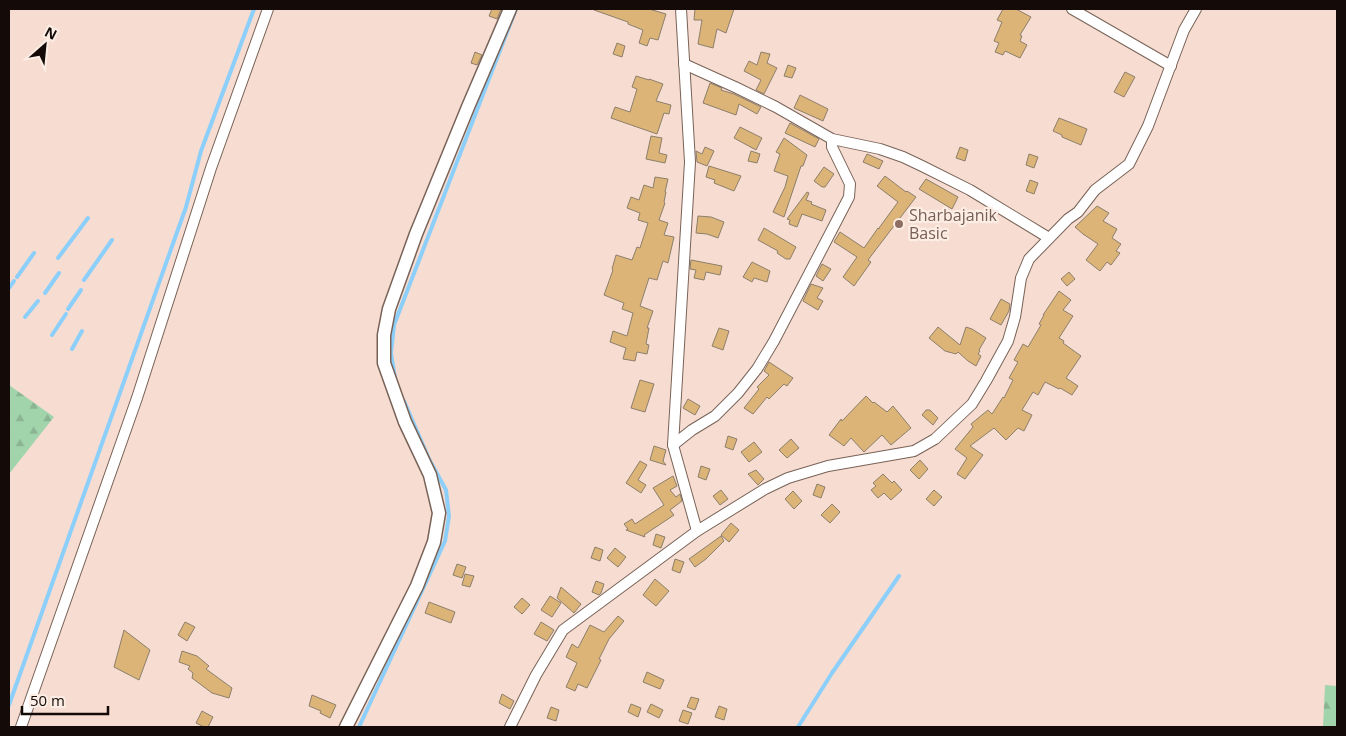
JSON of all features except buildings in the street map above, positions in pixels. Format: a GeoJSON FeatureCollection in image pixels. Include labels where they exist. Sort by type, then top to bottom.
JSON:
{"type":"FeatureCollection","features":[{"type":"Feature","properties":{"kind":"street"},"geometry":{"type":"LineString","coordinates":[[21,727],[137,398],[211,168],[268,9]]}},
{"type":"Feature","properties":{"kind":"street"},"geometry":{"type":"LineString","coordinates":[[346,727],[417,586],[434,542],[439,513],[430,475],[405,422],[384,363],[384,335],[390,309],[416,234],[510,9]]}},
{"type":"Feature","properties":{"kind":"street"},"geometry":{"type":"LineString","coordinates":[[681,9],[690,162],[673,445],[697,531]]}},
{"type":"Feature","properties":{"kind":"street"},"geometry":{"type":"LineString","coordinates":[[1072,9],[1171,66]]}},
{"type":"Feature","properties":{"kind":"street"},"geometry":{"type":"LineString","coordinates":[[510,727],[536,675],[563,630],[697,531],[765,489],[788,478],[828,466],[914,451],[934,439],[972,404],[1008,341],[1015,317],[1021,278],[1029,259],[1078,212],[1095,190],[1129,164],[1148,126],[1184,30],[1196,9]]}},
{"type":"Feature","properties":{"kind":"street"},"geometry":{"type":"LineString","coordinates":[[684,64],[776,107],[832,139],[880,149],[903,157],[970,190],[1049,238]]}},
{"type":"Feature","properties":{"kind":"street"},"geometry":{"type":"LineString","coordinates":[[673,445],[692,430],[715,416],[738,393],[757,369],[774,341],[849,197],[850,184],[832,147],[832,139]]}},
{"type":"Feature","properties":{"kind":"green space"},"geometry":{"type":"Polygon","coordinates":[[[9,385],[54,417],[9,474],[9,385]]]}},
{"type":"Feature","properties":{"kind":"green space"},"geometry":{"type":"Polygon","coordinates":[[[1325,685],[1337,686],[1337,727],[1323,727],[1325,685]]]}},
{"type":"Feature","properties":{"kind":"waterway"},"geometry":{"type":"LineString","coordinates":[[9,705],[186,207],[201,151],[254,9]]}},
{"type":"Feature","properties":{"kind":"waterway"},"geometry":{"type":"LineString","coordinates":[[395,378],[391,353],[394,325],[516,9]]}},
{"type":"Feature","properties":{"kind":"waterway"},"geometry":{"type":"LineString","coordinates":[[58,258],[88,218]]}},
{"type":"Feature","properties":{"kind":"waterway"},"geometry":{"type":"LineString","coordinates":[[84,280],[112,240]]}},
{"type":"Feature","properties":{"kind":"waterway"},"geometry":{"type":"LineString","coordinates":[[17,277],[34,253]]}},
{"type":"Feature","properties":{"kind":"waterway"},"geometry":{"type":"LineString","coordinates":[[45,293],[59,273]]}},
{"type":"Feature","properties":{"kind":"waterway"},"geometry":{"type":"LineString","coordinates":[[9,288],[14,281]]}},
{"type":"Feature","properties":{"kind":"waterway"},"geometry":{"type":"LineString","coordinates":[[68,309],[81,290]]}},
{"type":"Feature","properties":{"kind":"waterway"},"geometry":{"type":"LineString","coordinates":[[25,317],[38,301]]}},
{"type":"Feature","properties":{"kind":"waterway"},"geometry":{"type":"LineString","coordinates":[[52,335],[66,314]]}},
{"type":"Feature","properties":{"kind":"waterway"},"geometry":{"type":"LineString","coordinates":[[72,349],[82,331]]}},
{"type":"Feature","properties":{"kind":"waterway"},"geometry":{"type":"LineString","coordinates":[[359,727],[445,541],[449,516],[446,490],[429,459],[404,401]]}},
{"type":"Feature","properties":{"kind":"waterway"},"geometry":{"type":"LineString","coordinates":[[798,727],[832,673],[899,576]]}},
{"type":"Feature","properties":{"kind":"place","name":"Sharbajanik Basic"},"geometry":{"type":"Point","coordinates":[899,224]}}]}
